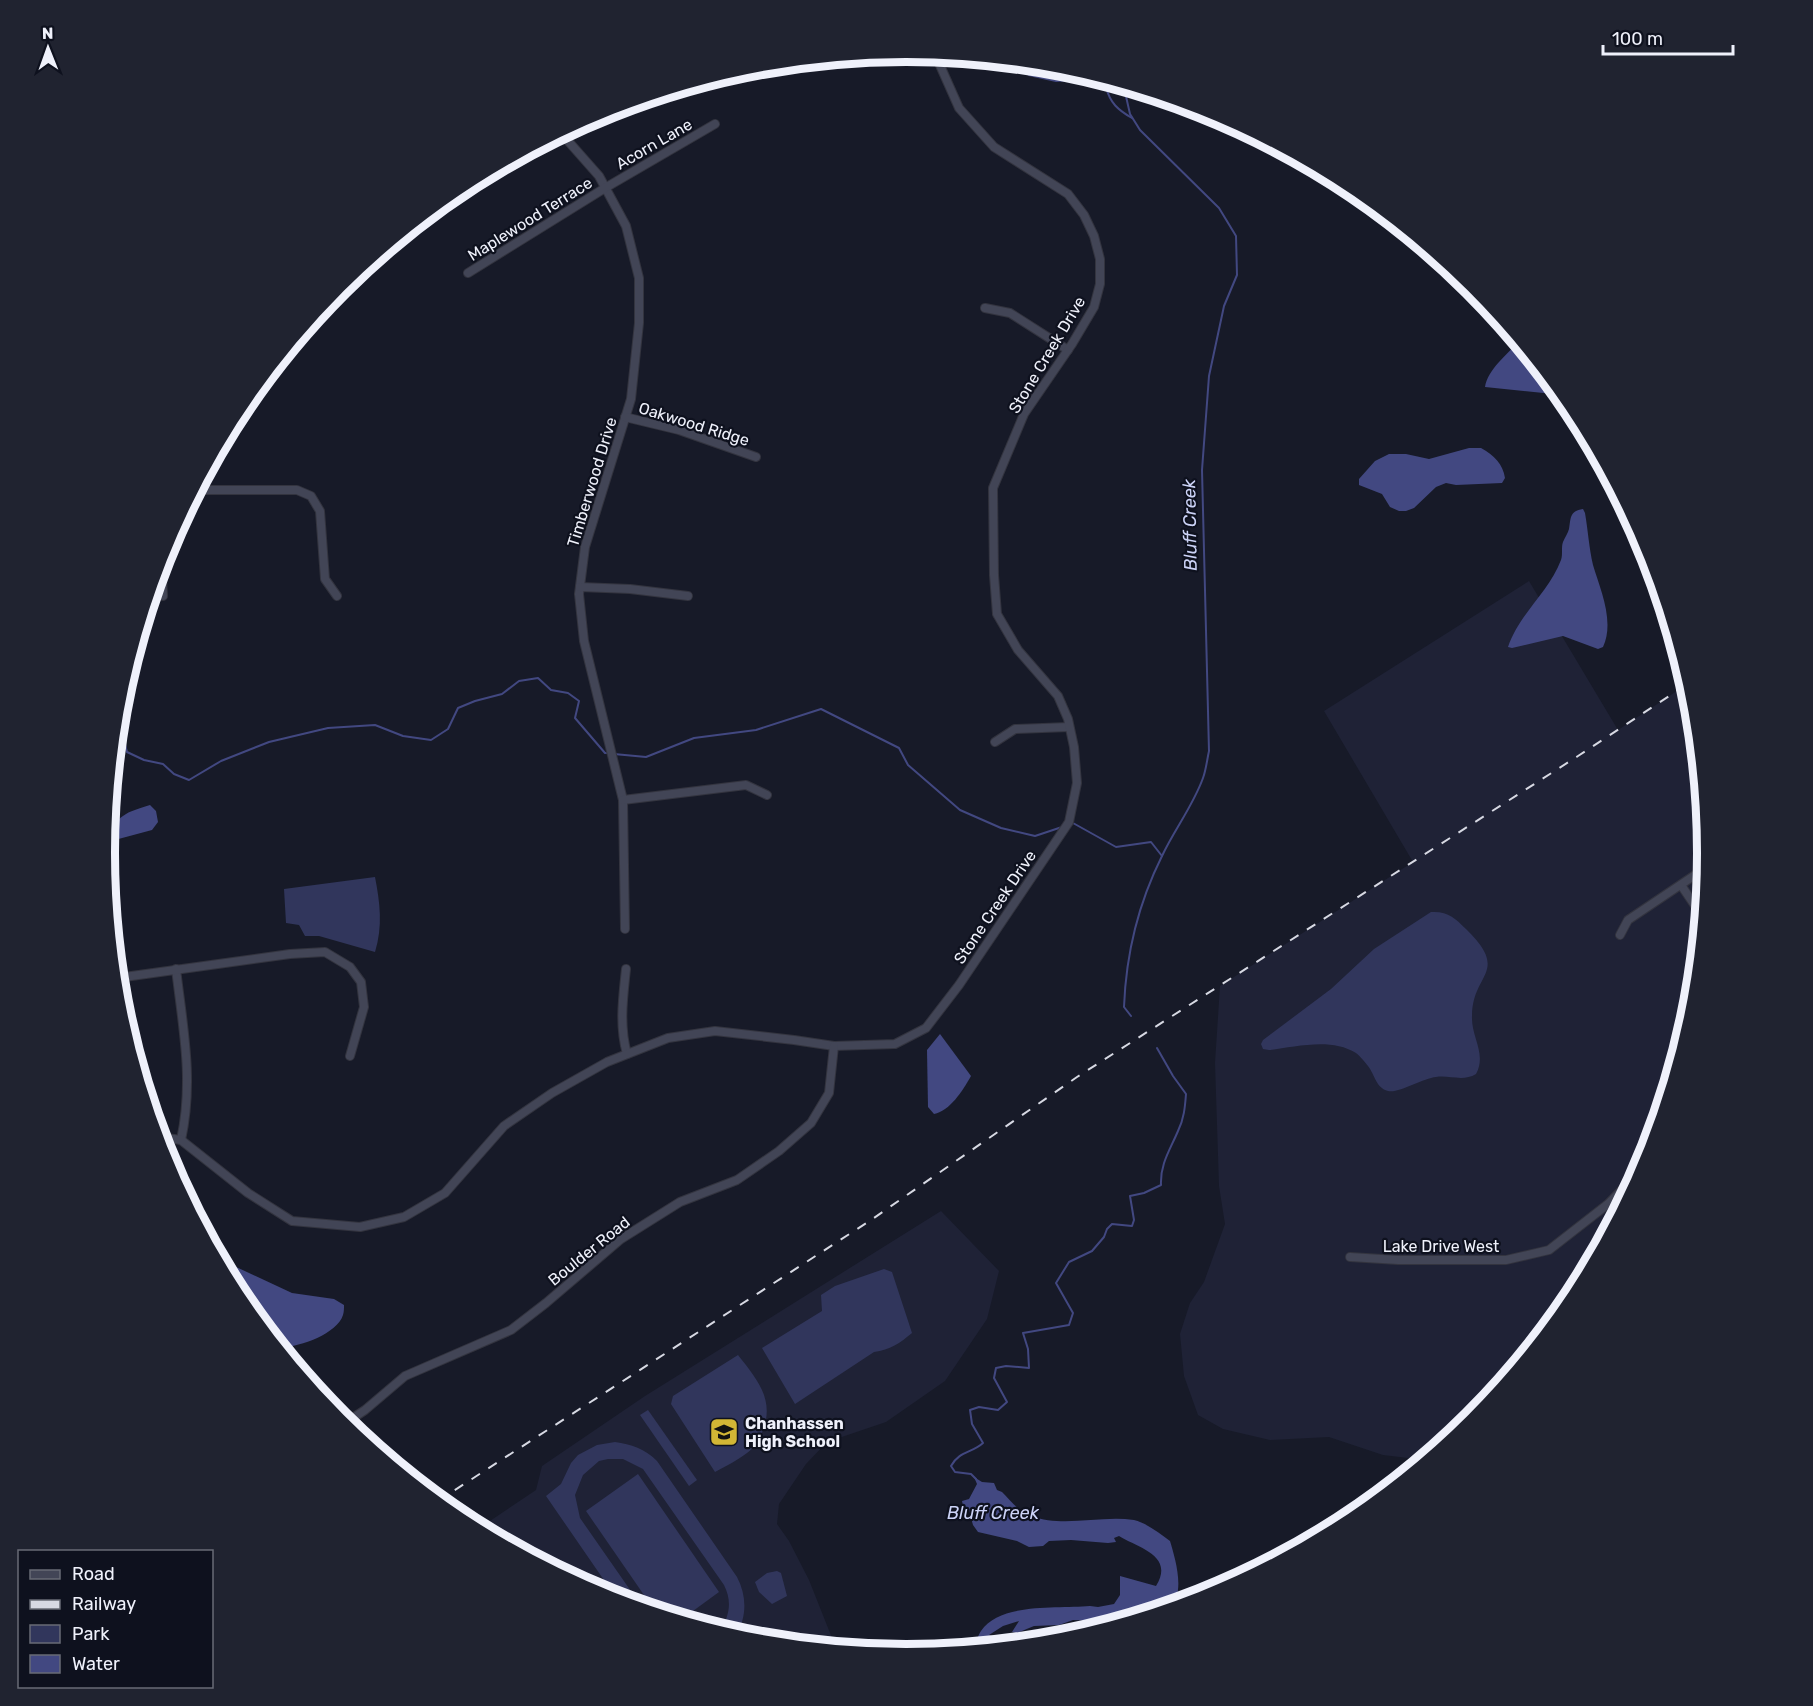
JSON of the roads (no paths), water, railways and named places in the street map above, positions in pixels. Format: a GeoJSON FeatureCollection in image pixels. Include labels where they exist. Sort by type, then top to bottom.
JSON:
{"type":"FeatureCollection","features":[{"type":"Feature","properties":{"kind":"street","name":"Stone Creek Drive"},"geometry":{"type":"LineString","coordinates":[[181,1140],[248,1193],[292,1221],[360,1227],[404,1216],[445,1193],[504,1126],[552,1093],[607,1062],[668,1038],[715,1031],[834,1046],[895,1044],[926,1028],[958,985],[1069,822],[1077,783],[1074,747],[1058,696],[1018,650],[998,614],[994,575],[993,488],[1024,414],[1094,308],[1100,284],[1100,259],[1094,236],[1084,215],[1068,194],[994,147],[959,108],[939,63]]}},
{"type":"Feature","properties":{"kind":"street","name":"Acorn Lane"},"geometry":{"type":"LineString","coordinates":[[605,188],[715,124]]}},
{"type":"Feature","properties":{"kind":"street","name":"Timberwood Drive"},"geometry":{"type":"LineString","coordinates":[[566,139],[599,176],[626,226],[639,278],[638,334],[631,399],[585,547],[580,587],[584,641],[623,800],[626,930]]}},
{"type":"Feature","properties":{"kind":"street","name":"Maplewood Terrace"},"geometry":{"type":"LineString","coordinates":[[468,273],[605,188]]}},
{"type":"Feature","properties":{"kind":"street"},"geometry":{"type":"LineString","coordinates":[[985,308],[1010,313],[1068,350]]}},
{"type":"Feature","properties":{"kind":"street","name":"Oakwood Ridge"},"geometry":{"type":"LineString","coordinates":[[625,417],[679,430],[756,457]]}},
{"type":"Feature","properties":{"kind":"street"},"geometry":{"type":"LineString","coordinates":[[204,490],[297,490],[311,496],[320,511],[325,579],[337,596]]}},
{"type":"Feature","properties":{"kind":"street"},"geometry":{"type":"LineString","coordinates":[[162,584],[163,596]]}},
{"type":"Feature","properties":{"kind":"street"},"geometry":{"type":"LineString","coordinates":[[580,587],[630,589],[688,596]]}},
{"type":"Feature","properties":{"kind":"street"},"geometry":{"type":"LineString","coordinates":[[995,741],[1015,729],[1069,727]]}},
{"type":"Feature","properties":{"kind":"street"},"geometry":{"type":"LineString","coordinates":[[623,800],[746,785],[767,795]]}},
{"type":"Feature","properties":{"kind":"street"},"geometry":{"type":"LineString","coordinates":[[1620,935],[1628,920],[1697,874]]}},
{"type":"Feature","properties":{"kind":"street"},"geometry":{"type":"LineString","coordinates":[[1681,885],[1696,907]]}},
{"type":"Feature","properties":{"kind":"street"},"geometry":{"type":"LineString","coordinates":[[125,977],[290,954],[325,952],[351,967],[361,982],[364,1007],[350,1056]]}},
{"type":"Feature","properties":{"kind":"street"},"geometry":{"type":"LineString","coordinates":[[168,1138],[181,1140],[187,1113],[188,1081],[185,1038],[176,969]]}},
{"type":"Feature","properties":{"kind":"street"},"geometry":{"type":"LineString","coordinates":[[626,969],[621,1030],[627,1054]]}},
{"type":"Feature","properties":{"kind":"street","name":"Boulder Road"},"geometry":{"type":"LineString","coordinates":[[353,1418],[405,1376],[511,1330],[621,1239],[680,1202],[737,1180],[779,1151],[811,1123],[829,1093],[834,1046]]}},
{"type":"Feature","properties":{"kind":"street","name":"Lake Drive West"},"geometry":{"type":"LineString","coordinates":[[1350,1257],[1409,1260],[1506,1260],[1549,1250],[1608,1204],[1623,1189]]}},
{"type":"Feature","properties":{"kind":"water"},"geometry":{"type":"Polygon","coordinates":[[[1514,346],[1551,394],[1485,387],[1494,368],[1514,346]]]}},
{"type":"Feature","properties":{"kind":"water"},"geometry":{"type":"Polygon","coordinates":[[[1469,448],[1481,448],[1497,460],[1504,473],[1505,478],[1502,483],[1456,485],[1446,483],[1436,487],[1414,508],[1406,511],[1390,507],[1382,494],[1359,485],[1359,479],[1375,461],[1389,454],[1406,454],[1429,459],[1469,448]]]}},
{"type":"Feature","properties":{"kind":"water"},"geometry":{"type":"Polygon","coordinates":[[[1583,509],[1590,552],[1607,616],[1603,647],[1598,649],[1563,636],[1508,647],[1519,624],[1556,572],[1561,560],[1562,544],[1569,531],[1572,516],[1583,509]]]}},
{"type":"Feature","properties":{"kind":"water"},"geometry":{"type":"Polygon","coordinates":[[[150,805],[156,811],[158,822],[152,830],[116,840],[116,823],[129,813],[150,805]]]}},
{"type":"Feature","properties":{"kind":"water"},"geometry":{"type":"Polygon","coordinates":[[[940,1034],[971,1076],[951,1104],[934,1114],[928,1107],[927,1050],[940,1034]]]}},
{"type":"Feature","properties":{"kind":"water"},"geometry":{"type":"Polygon","coordinates":[[[230,1264],[292,1293],[334,1299],[344,1305],[343,1315],[333,1328],[325,1334],[289,1347],[248,1293],[230,1264]]]}},
{"type":"Feature","properties":{"kind":"water","name":"Bluff Creek"},"geometry":{"type":"Polygon","coordinates":[[[974,1477],[982,1482],[994,1483],[997,1490],[1031,1516],[1056,1521],[1134,1520],[1153,1529],[1170,1541],[1177,1567],[1176,1596],[1099,1621],[1073,1620],[1059,1625],[1034,1626],[1017,1633],[1012,1632],[1019,1621],[1003,1626],[989,1635],[996,1639],[976,1641],[981,1631],[1002,1615],[1031,1609],[1098,1607],[1114,1604],[1120,1595],[1120,1576],[1156,1586],[1161,1575],[1158,1560],[1152,1554],[1119,1536],[1114,1538],[1116,1542],[1108,1543],[1049,1541],[1043,1546],[1029,1547],[1017,1541],[978,1532],[962,1501],[969,1499],[977,1484],[974,1477]]]}},
{"type":"Feature","properties":{"kind":"waterway","name":"Bluff Creek"},"geometry":{"type":"LineString","coordinates":[[1021,70],[1029,75],[1056,81],[1071,79]]}},
{"type":"Feature","properties":{"kind":"waterway","name":"Bluff Creek"},"geometry":{"type":"LineString","coordinates":[[1093,84],[1106,87],[1115,106],[1132,118]]}},
{"type":"Feature","properties":{"kind":"waterway","name":"Bluff Creek"},"geometry":{"type":"LineString","coordinates":[[1125,93],[1130,114],[1140,130],[1219,208],[1236,236],[1237,275],[1224,306],[1209,376],[1202,470],[1209,751],[1199,788],[1162,856],[1140,911],[1125,987],[1124,1007],[1131,1016]]}},
{"type":"Feature","properties":{"kind":"waterway"},"geometry":{"type":"LineString","coordinates":[[124,739],[127,752],[144,760],[163,764],[174,774],[189,780],[221,761],[269,742],[328,728],[375,725],[403,736],[431,740],[448,729],[458,708],[502,694],[519,681],[538,678],[551,690],[568,693],[579,701],[575,718],[605,753],[608,753]]}},
{"type":"Feature","properties":{"kind":"waterway"},"geometry":{"type":"LineString","coordinates":[[614,754],[646,757],[694,738],[756,730],[821,709],[899,748],[908,765],[960,810],[1001,828],[1035,836],[1062,827]]}},
{"type":"Feature","properties":{"kind":"waterway"},"geometry":{"type":"LineString","coordinates":[[1070,824],[1073,823],[1116,847],[1151,842],[1162,856]]}},
{"type":"Feature","properties":{"kind":"waterway","name":"Bluff Creek"},"geometry":{"type":"LineString","coordinates":[[976,1479],[971,1474],[955,1472],[951,1466],[958,1457],[983,1443],[972,1424],[970,1410],[979,1407],[998,1410],[1007,1402],[994,1378],[996,1368],[1006,1366],[1029,1368],[1028,1349],[1023,1333],[1069,1325],[1073,1313],[1056,1283],[1069,1262],[1092,1251],[1112,1224],[1132,1226],[1134,1220],[1130,1196],[1144,1193],[1161,1185],[1164,1164],[1183,1117],[1186,1094],[1157,1048]]}},
{"type":"Feature","properties":{"kind":"railway"},"geometry":{"type":"LineString","coordinates":[[446,1496],[871,1220],[1077,1077],[1681,689]]}},
{"type":"Feature","properties":{"kind":"place","name":"Chanhassen High School"},"geometry":{"type":"Point","coordinates":[724,1432]}}]}
